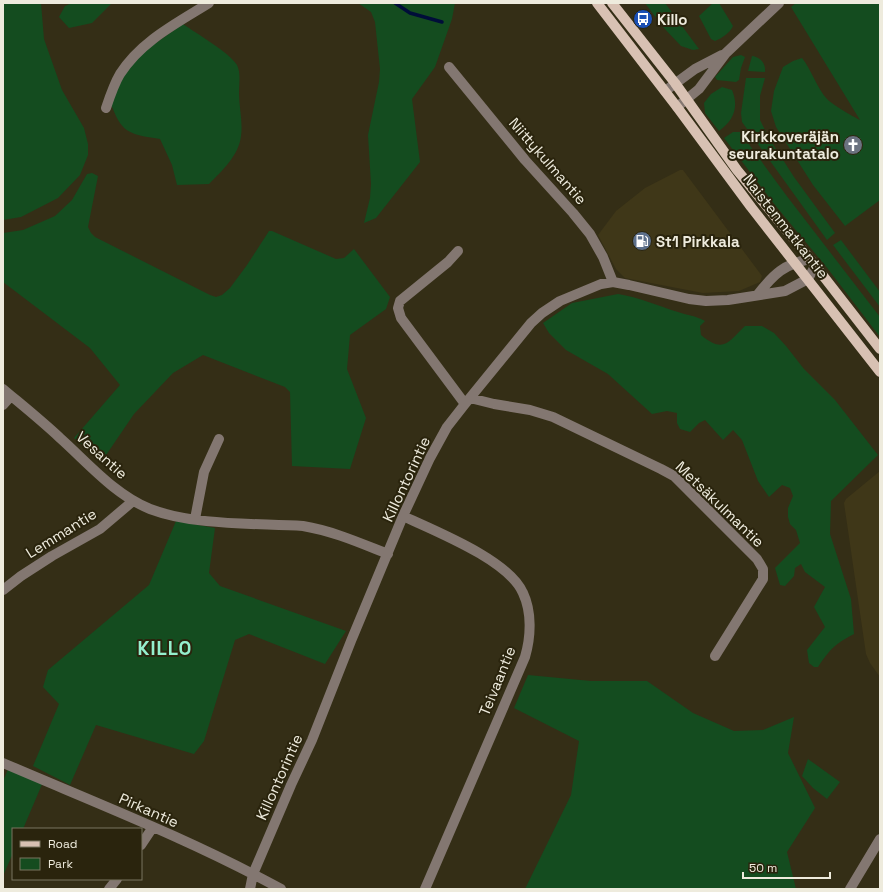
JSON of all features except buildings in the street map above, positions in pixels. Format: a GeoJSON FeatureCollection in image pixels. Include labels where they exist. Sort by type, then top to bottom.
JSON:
{"type":"FeatureCollection","features":[{"type":"Feature","properties":{"kind":"main road","name":"Naistenmatkantie"},"geometry":{"type":"LineString","coordinates":[[597,3],[677,106],[751,207],[880,372]]}},
{"type":"Feature","properties":{"kind":"main road","name":"Naistenmatkantie"},"geometry":{"type":"LineString","coordinates":[[612,3],[675,83],[737,170],[813,262],[880,349]]}},
{"type":"Feature","properties":{"kind":"street"},"geometry":{"type":"LineString","coordinates":[[106,108],[121,73],[136,53],[145,44],[209,3]]}},
{"type":"Feature","properties":{"kind":"street"},"geometry":{"type":"LineString","coordinates":[[677,106],[699,89],[726,53],[778,3]]}},
{"type":"Feature","properties":{"kind":"street"},"geometry":{"type":"LineString","coordinates":[[665,91],[695,69],[726,53]]}},
{"type":"Feature","properties":{"kind":"street","name":"Niittykulmantie"},"geometry":{"type":"LineString","coordinates":[[449,67],[525,160],[590,234],[603,257],[613,282]]}},
{"type":"Feature","properties":{"kind":"street"},"geometry":{"type":"LineString","coordinates":[[458,251],[440,269],[400,301],[398,308],[401,318],[467,401]]}},
{"type":"Feature","properties":{"kind":"street"},"geometry":{"type":"LineString","coordinates":[[758,294],[774,275],[795,262],[813,262],[808,279]]}},
{"type":"Feature","properties":{"kind":"street","name":"Killontorintie"},"geometry":{"type":"LineString","coordinates":[[250,889],[253,874],[312,740],[403,516],[430,458],[448,427],[467,401],[531,323],[542,313],[560,301],[601,284],[613,282],[689,299],[728,300],[758,294],[769,294],[785,291],[808,279]]}},
{"type":"Feature","properties":{"kind":"street","name":"Vesantie"},"geometry":{"type":"LineString","coordinates":[[3,389],[33,413],[116,489],[133,501],[170,515],[195,519],[304,526],[330,532],[388,554]]}},
{"type":"Feature","properties":{"kind":"street"},"geometry":{"type":"LineString","coordinates":[[3,405],[11,396]]}},
{"type":"Feature","properties":{"kind":"street","name":"Metsäkulmantie"},"geometry":{"type":"LineString","coordinates":[[467,401],[530,410],[553,417],[674,476],[757,558],[763,569],[763,579],[715,656]]}},
{"type":"Feature","properties":{"kind":"street"},"geometry":{"type":"LineString","coordinates":[[195,519],[204,472],[219,439]]}},
{"type":"Feature","properties":{"kind":"street","name":"Lemmantie"},"geometry":{"type":"LineString","coordinates":[[3,590],[21,576],[52,556],[100,528],[133,501]]}},
{"type":"Feature","properties":{"kind":"street","name":"Teivaantie"},"geometry":{"type":"LineString","coordinates":[[403,516],[482,554],[504,570],[516,581],[523,593],[529,625],[528,645],[525,656],[425,889]]}},
{"type":"Feature","properties":{"kind":"street","name":"Pirkantie"},"geometry":{"type":"LineString","coordinates":[[3,763],[153,827],[253,874],[281,889]]}},
{"type":"Feature","properties":{"kind":"street"},"geometry":{"type":"LineString","coordinates":[[142,844],[153,827]]}},
{"type":"Feature","properties":{"kind":"street"},"geometry":{"type":"LineString","coordinates":[[850,889],[880,839]]}},
{"type":"Feature","properties":{"kind":"street"},"geometry":{"type":"LineString","coordinates":[[109,889],[116,880]]}},
{"type":"Feature","properties":{"kind":"shaded area"},"geometry":{"type":"Polygon","coordinates":[[[680,170],[683,170],[762,276],[760,282],[739,291],[703,293],[625,278],[616,269],[598,235],[616,211],[645,188],[680,170]]]}},
{"type":"Feature","properties":{"kind":"shaded area"},"geometry":{"type":"Polygon","coordinates":[[[880,471],[880,677],[870,663],[866,654],[844,503],[846,499],[880,471]]]}},
{"type":"Feature","properties":{"kind":"green space"},"geometry":{"type":"Polygon","coordinates":[[[3,3],[41,3],[44,39],[62,90],[84,128],[88,144],[88,155],[80,175],[58,198],[21,217],[3,220],[3,3]]]}},
{"type":"Feature","properties":{"kind":"green space"},"geometry":{"type":"Polygon","coordinates":[[[72,3],[112,3],[92,23],[69,28],[59,17],[65,6],[72,3]]]}},
{"type":"Feature","properties":{"kind":"green space"},"geometry":{"type":"Polygon","coordinates":[[[358,3],[455,3],[452,19],[435,67],[412,99],[420,162],[376,218],[364,223],[370,198],[371,184],[368,135],[379,82],[380,69],[375,22],[371,12],[358,3]]]}},
{"type":"Feature","properties":{"kind":"green space"},"geometry":{"type":"Polygon","coordinates":[[[645,3],[665,3],[699,49],[693,50],[681,46],[662,26],[645,3]]]}},
{"type":"Feature","properties":{"kind":"green space"},"geometry":{"type":"Polygon","coordinates":[[[713,3],[719,3],[733,26],[726,35],[715,41],[711,39],[699,16],[713,3]]]}},
{"type":"Feature","properties":{"kind":"green space"},"geometry":{"type":"Polygon","coordinates":[[[796,3],[880,3],[880,200],[845,226],[813,185],[776,127],[771,111],[774,91],[783,67],[802,58],[827,99],[860,120],[791,7],[796,3]]]}},
{"type":"Feature","properties":{"kind":"green space"},"geometry":{"type":"Polygon","coordinates":[[[183,24],[212,43],[233,60],[239,71],[239,98],[242,125],[240,143],[229,162],[209,184],[177,185],[172,165],[160,139],[140,135],[127,130],[118,120],[110,101],[121,78],[143,52],[183,24]]]}},
{"type":"Feature","properties":{"kind":"green space"},"geometry":{"type":"Polygon","coordinates":[[[741,55],[745,57],[739,80],[736,82],[717,80],[715,77],[733,57],[741,55]]]}},
{"type":"Feature","properties":{"kind":"green space"},"geometry":{"type":"Polygon","coordinates":[[[752,56],[762,61],[765,66],[765,72],[748,71],[752,56]]]}},
{"type":"Feature","properties":{"kind":"green space"},"geometry":{"type":"Polygon","coordinates":[[[746,78],[765,78],[760,96],[760,120],[769,138],[794,177],[835,233],[827,240],[742,122],[741,113],[746,78]]]}},
{"type":"Feature","properties":{"kind":"green space"},"geometry":{"type":"Polygon","coordinates":[[[722,87],[732,90],[735,108],[732,118],[719,131],[705,113],[704,103],[711,94],[722,87]]]}},
{"type":"Feature","properties":{"kind":"green space"},"geometry":{"type":"Polygon","coordinates":[[[733,132],[740,132],[786,195],[880,317],[880,337],[724,138],[733,132]]]}},
{"type":"Feature","properties":{"kind":"green space"},"geometry":{"type":"Polygon","coordinates":[[[92,173],[98,176],[88,227],[95,237],[216,297],[222,295],[230,288],[269,231],[336,259],[344,258],[354,249],[390,297],[386,309],[350,335],[347,369],[366,418],[350,469],[292,466],[290,392],[285,387],[203,355],[173,373],[134,414],[102,461],[74,438],[120,385],[90,348],[3,282],[3,233],[23,230],[55,216],[72,200],[87,174],[92,173]]]}},
{"type":"Feature","properties":{"kind":"green space"},"geometry":{"type":"Polygon","coordinates":[[[841,240],[880,292],[880,307],[833,245],[841,240]]]}},
{"type":"Feature","properties":{"kind":"green space"},"geometry":{"type":"Polygon","coordinates":[[[618,294],[641,299],[705,321],[700,326],[701,335],[715,344],[721,345],[730,341],[745,326],[762,326],[774,333],[804,369],[835,400],[878,455],[831,501],[830,534],[851,599],[854,634],[833,648],[818,667],[814,667],[809,663],[807,650],[825,627],[814,607],[825,587],[805,572],[801,564],[795,568],[794,576],[785,586],[780,585],[775,568],[800,543],[796,530],[790,524],[788,517],[788,508],[793,496],[790,488],[782,485],[769,497],[758,481],[742,440],[733,430],[723,440],[705,420],[699,423],[690,432],[680,429],[677,423],[677,413],[667,411],[652,414],[608,374],[566,350],[549,333],[543,323],[572,303],[618,294]]]}},
{"type":"Feature","properties":{"kind":"green space"},"geometry":{"type":"Polygon","coordinates":[[[176,521],[215,528],[209,573],[220,586],[346,631],[325,664],[249,634],[235,640],[204,741],[194,754],[96,725],[70,785],[33,766],[59,704],[43,687],[48,670],[149,585],[176,521]]]}},
{"type":"Feature","properties":{"kind":"green space"},"geometry":{"type":"Polygon","coordinates":[[[528,675],[591,681],[647,681],[693,713],[734,731],[763,730],[794,717],[788,753],[815,808],[787,852],[796,889],[525,889],[571,795],[579,741],[514,708],[528,675]]]}},
{"type":"Feature","properties":{"kind":"green space"},"geometry":{"type":"Polygon","coordinates":[[[808,759],[840,782],[827,799],[813,788],[802,776],[808,759]]]}},
{"type":"Feature","properties":{"kind":"green space"},"geometry":{"type":"Polygon","coordinates":[[[9,767],[43,782],[23,828],[12,828],[12,855],[3,876],[3,781],[9,767]]]}},
{"type":"Feature","properties":{"kind":"waterway"},"geometry":{"type":"LineString","coordinates":[[395,3],[410,13],[442,22]]}},
{"type":"Feature","properties":{"kind":"place","name":"Killo"},"geometry":{"type":"Point","coordinates":[643,19]}},
{"type":"Feature","properties":{"kind":"place","name":"Kirkkoveräjän seurakuntatalo"},"geometry":{"type":"Point","coordinates":[853,145]}},
{"type":"Feature","properties":{"kind":"place","name":"St1 Pirkkala"},"geometry":{"type":"Point","coordinates":[642,241]}},
{"type":"Feature","properties":{"kind":"district","name":"KILLO"},"geometry":{"type":"Point","coordinates":[165,648]}}]}
